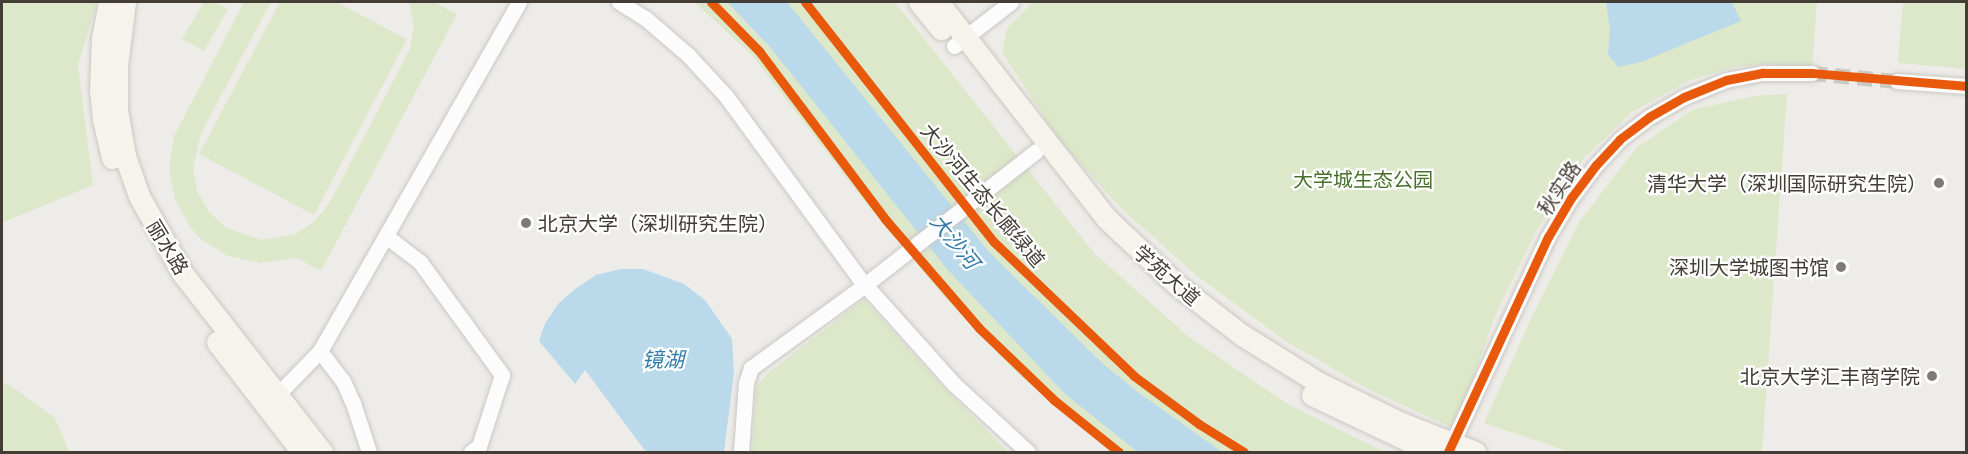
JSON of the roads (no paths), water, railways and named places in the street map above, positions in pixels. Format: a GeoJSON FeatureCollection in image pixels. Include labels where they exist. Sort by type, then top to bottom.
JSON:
{"type":"FeatureCollection","features":[{"type":"Feature","properties":{"kind":"street","name":"丽水路"},"geometry":{"type":"LineString","coordinates":[[109,2],[100,62],[103,119],[108,146],[127,202],[154,255],[171,281],[302,453]]}},
{"type":"Feature","properties":{"kind":"street","name":"丽水路"},"geometry":{"type":"LineString","coordinates":[[125,2],[118,54],[117,110],[131,176],[149,216],[177,264],[322,453]]}},
{"type":"Feature","properties":{"kind":"street"},"geometry":{"type":"LineString","coordinates":[[277,395],[320,351],[519,2]]}},
{"type":"Feature","properties":{"kind":"street"},"geometry":{"type":"LineString","coordinates":[[619,2],[645,18],[688,56],[726,96],[866,284],[954,384],[1028,453]]}},
{"type":"Feature","properties":{"kind":"street","name":"学苑大道"},"geometry":{"type":"LineString","coordinates":[[919,2],[960,42],[1106,219],[1177,285],[1242,335],[1319,383],[1450,448],[1475,453]]}},
{"type":"Feature","properties":{"kind":"street","name":"学苑大道"},"geometry":{"type":"LineString","coordinates":[[938,2],[960,42],[1036,151],[1105,236],[1201,322],[1314,396],[1432,453]]}},
{"type":"Feature","properties":{"kind":"street"},"geometry":{"type":"LineString","coordinates":[[960,42],[1011,2]]}},
{"type":"Feature","properties":{"kind":"street","name":"秋实路"},"geometry":{"type":"LineString","coordinates":[[1450,448],[1548,237],[1571,198],[1596,165],[1620,139],[1649,117],[1684,97],[1726,80],[1763,73],[1812,73]]}},
{"type":"Feature","properties":{"kind":"street"},"geometry":{"type":"LineString","coordinates":[[1897,81],[1966,86]]}},
{"type":"Feature","properties":{"kind":"street"},"geometry":{"type":"LineString","coordinates":[[741,453],[746,383],[751,368],[890,266],[1036,151]]}},
{"type":"Feature","properties":{"kind":"street"},"geometry":{"type":"LineString","coordinates":[[386,236],[420,262],[501,375],[480,446],[471,453]]}},
{"type":"Feature","properties":{"kind":"street"},"geometry":{"type":"LineString","coordinates":[[320,351],[343,381],[353,403],[369,453]]}},
{"type":"Feature","properties":{"kind":"water","name":"大沙河"},"geometry":{"type":"Polygon","coordinates":[[[727,2],[787,2],[989,252],[1102,363],[1139,393],[1222,452],[1138,452],[1065,394],[947,269],[770,47],[727,2]]]}},
{"type":"Feature","properties":{"kind":"water"},"geometry":{"type":"Polygon","coordinates":[[[1606,2],[1732,2],[1741,21],[1641,62],[1618,67],[1608,54],[1610,30],[1606,2]]]}},
{"type":"Feature","properties":{"kind":"water","name":"镜湖"},"geometry":{"type":"Polygon","coordinates":[[[621,269],[643,269],[684,284],[705,300],[732,339],[734,373],[724,452],[646,452],[585,370],[575,384],[539,341],[545,324],[558,304],[575,289],[596,275],[621,269]]]}},
{"type":"Feature","properties":{"kind":"tunnel"},"geometry":{"type":"LineString","coordinates":[[1812,73],[1897,81]]}},
{"type":"Feature","properties":{"kind":"place","name":"清华大学（深圳国际研究生院）"},"geometry":{"type":"Point","coordinates":[1939,183]}},
{"type":"Feature","properties":{"kind":"place","name":"北京大学（深圳研究生院）"},"geometry":{"type":"Point","coordinates":[526,223]}},
{"type":"Feature","properties":{"kind":"place","name":"深圳大学城图书馆"},"geometry":{"type":"Point","coordinates":[1841,267]}},
{"type":"Feature","properties":{"kind":"place","name":"北京大学汇丰商学院"},"geometry":{"type":"Point","coordinates":[1932,376]}},
{"type":"Feature","properties":{"kind":"park label","name":"大学城生态公园"},"geometry":{"type":"Point","coordinates":[1363,179]}}]}
